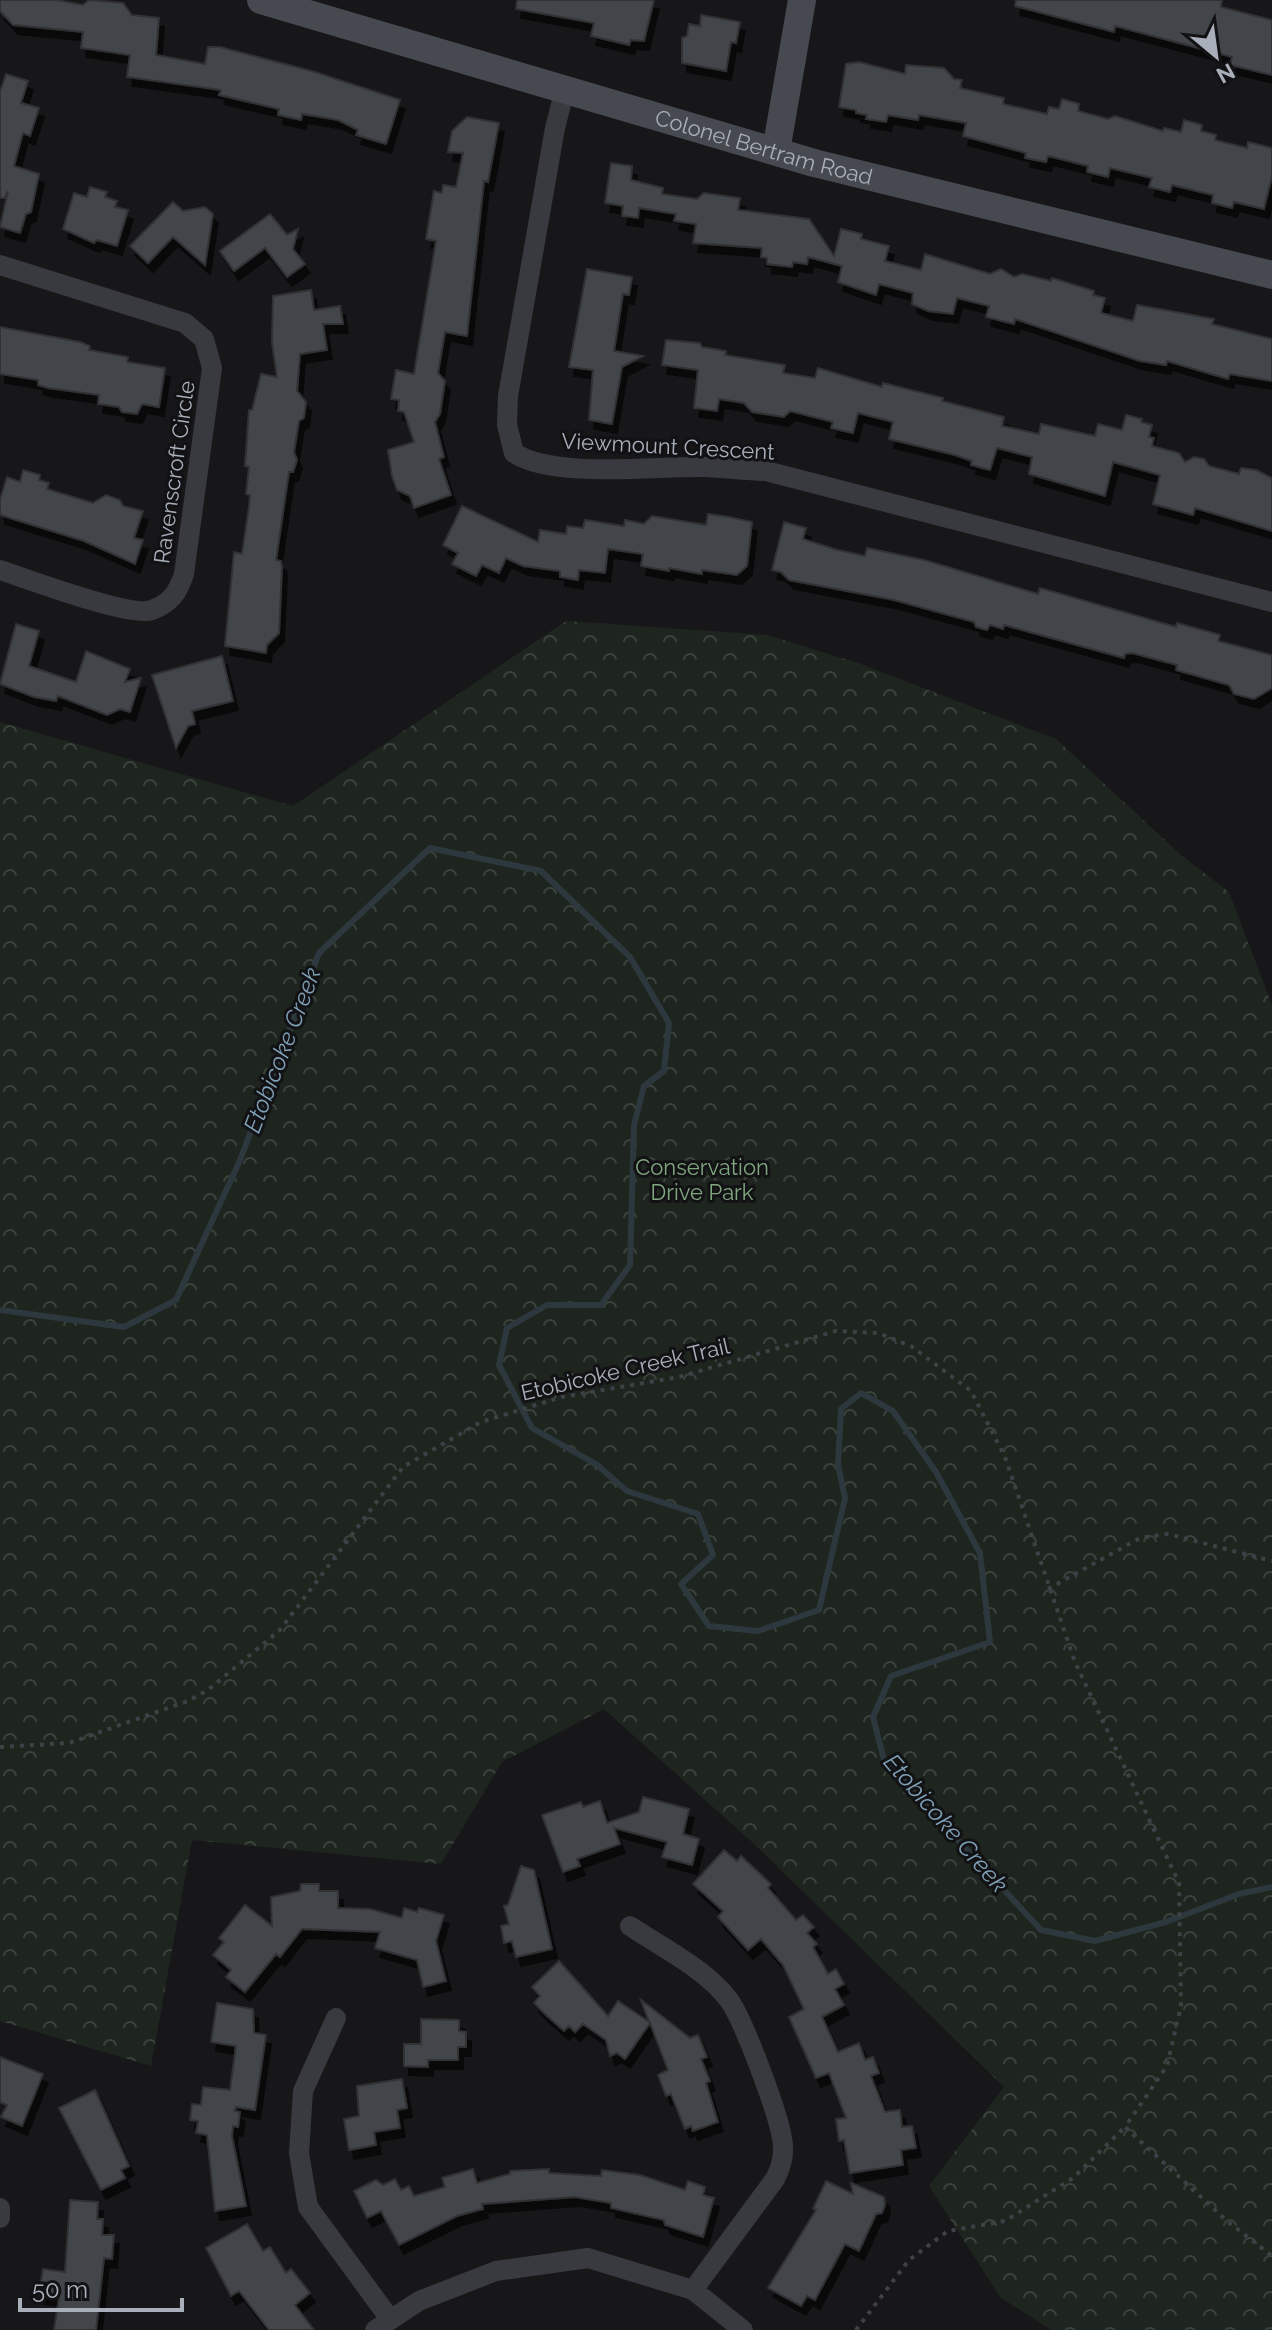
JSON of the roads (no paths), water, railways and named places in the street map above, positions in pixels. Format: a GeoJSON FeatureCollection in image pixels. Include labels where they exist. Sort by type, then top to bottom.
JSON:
{"type":"FeatureCollection","features":[{"type":"Feature","properties":{"kind":"street","name":"Colonel Bertram Road"},"geometry":{"type":"LineString","coordinates":[[261,0],[776,151],[1272,275]]}},
{"type":"Feature","properties":{"kind":"street"},"geometry":{"type":"LineString","coordinates":[[776,151],[802,0]]}},
{"type":"Feature","properties":{"kind":"street","name":"Viewmount Crescent"},"geometry":{"type":"LineString","coordinates":[[565,89],[508,396],[507,425],[514,453],[544,463],[593,469],[703,467],[766,471],[1272,602]]}},
{"type":"Feature","properties":{"kind":"street","name":"Ravenscroft Circle"},"geometry":{"type":"LineString","coordinates":[[0,265],[185,323],[204,339],[212,368],[184,574],[176,596],[150,611],[126,610],[0,570]]}},
{"type":"Feature","properties":{"kind":"street"},"geometry":{"type":"LineString","coordinates":[[630,1926],[699,1973],[728,1998],[740,2020],[783,2138],[783,2164],[775,2179],[693,2290]]}},
{"type":"Feature","properties":{"kind":"street"},"geometry":{"type":"LineString","coordinates":[[336,2018],[303,2091],[299,2153],[308,2207],[383,2324],[419,2301],[496,2271],[588,2258],[693,2290],[743,2330]]}},
{"type":"Feature","properties":{"kind":"street"},"geometry":{"type":"LineString","coordinates":[[0,2208],[0,2218]]}},
{"type":"Feature","properties":{"kind":"waterway","name":"Etobicoke Creek"},"geometry":{"type":"LineString","coordinates":[[0,1310],[124,1327],[176,1300],[240,1160],[319,953],[430,848],[541,871],[630,957],[669,1023],[664,1071],[644,1086],[634,1125],[630,1265],[601,1305],[547,1305],[507,1328],[499,1365],[532,1428],[596,1464],[627,1491],[698,1514],[713,1555],[681,1584],[709,1626],[758,1631],[819,1610],[845,1498],[838,1465],[841,1409],[861,1393],[893,1411],[936,1472],[980,1553],[990,1642],[891,1676],[873,1717],[884,1760],[1041,1930],[1095,1941],[1166,1922],[1239,1894],[1272,1887]]}},
{"type":"Feature","properties":{"kind":"park label","name":"Conservation Drive Park"},"geometry":{"type":"Point","coordinates":[702,1180]}}]}
